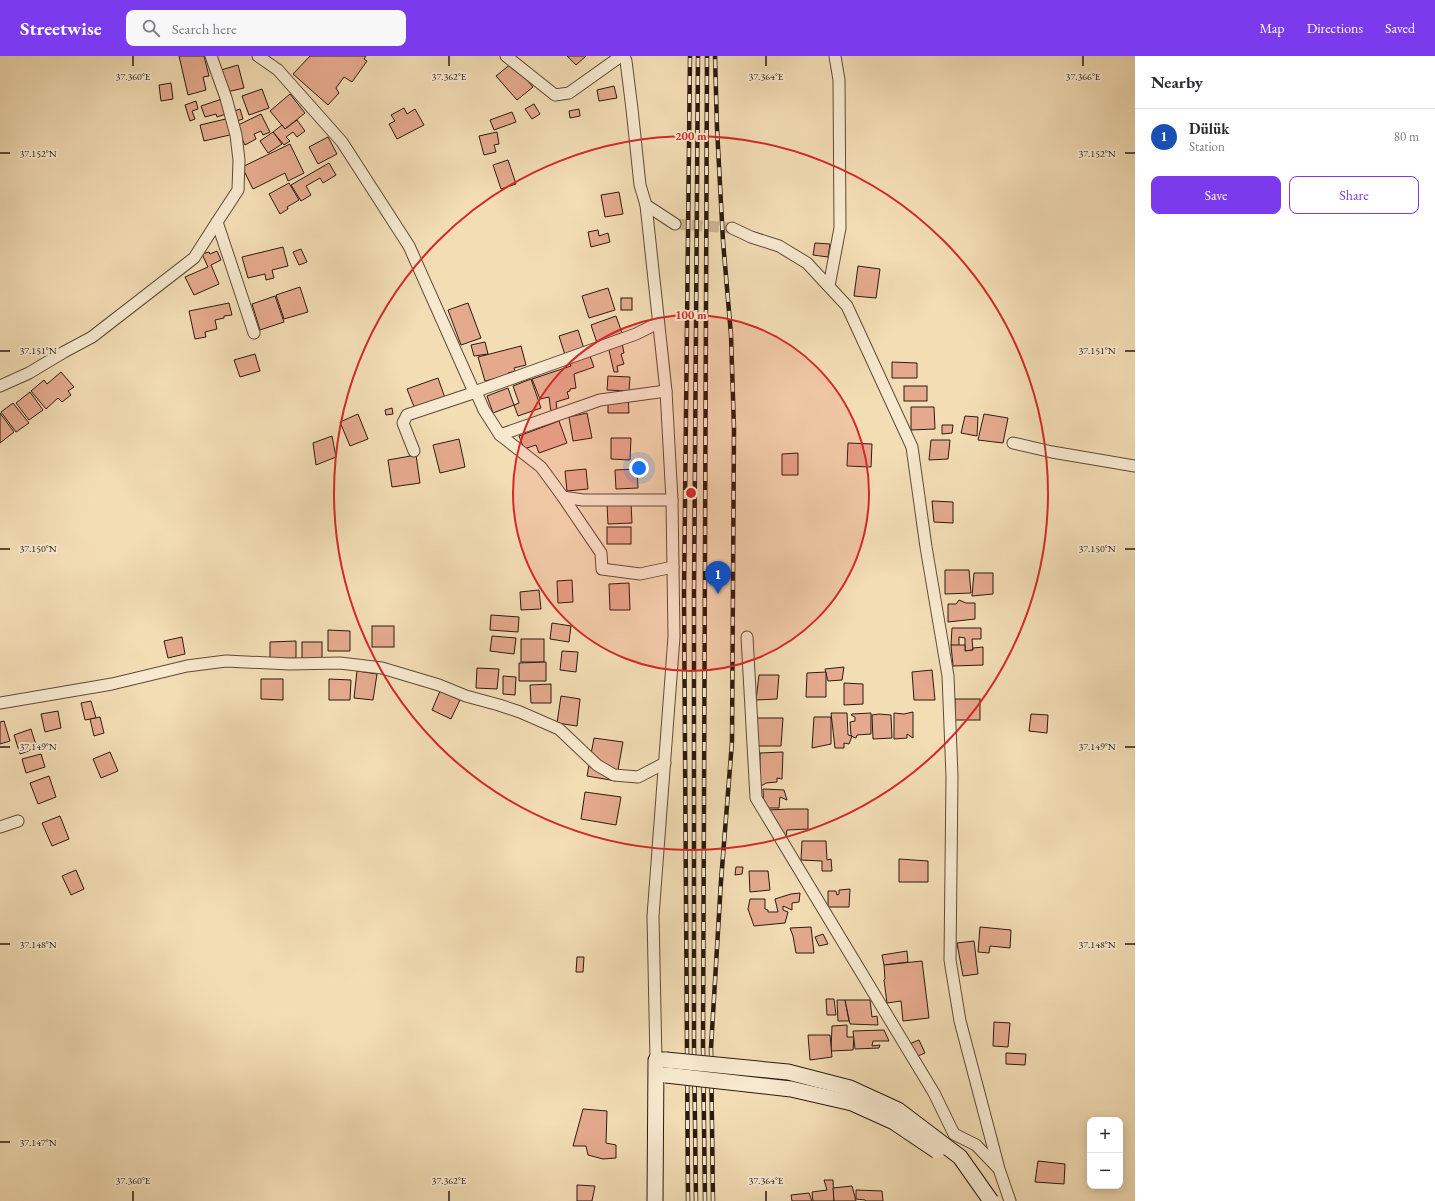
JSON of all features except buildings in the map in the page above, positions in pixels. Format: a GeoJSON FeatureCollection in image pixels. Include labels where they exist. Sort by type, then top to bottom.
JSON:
{"type":"FeatureCollection","features":[{"type":"Feature","properties":{"kind":"street"},"geometry":{"type":"LineString","coordinates":[[0,386],[92,338],[194,258],[218,222],[238,190],[239,160],[236,135],[228,105],[211,56]]}},
{"type":"Feature","properties":{"kind":"street"},"geometry":{"type":"LineString","coordinates":[[258,56],[278,70],[342,142],[409,246],[484,410],[500,435],[541,467],[564,497],[601,553],[602,569],[640,574],[673,567]]}},
{"type":"Feature","properties":{"kind":"street"},"geometry":{"type":"LineString","coordinates":[[506,56],[555,95],[569,93],[622,56],[626,61],[640,185],[646,205],[666,391],[672,500],[674,637],[653,916],[661,1060],[655,1201]]}},
{"type":"Feature","properties":{"kind":"street"},"geometry":{"type":"LineString","coordinates":[[829,286],[840,228],[839,80],[835,56]]}},
{"type":"Feature","properties":{"kind":"street"},"geometry":{"type":"LineString","coordinates":[[646,205],[675,224]]}},
{"type":"Feature","properties":{"kind":"street"},"geometry":{"type":"LineString","coordinates":[[218,222],[254,333]]}},
{"type":"Feature","properties":{"kind":"street"},"geometry":{"type":"LineString","coordinates":[[732,228],[751,237],[779,246],[807,263],[848,306],[912,447],[926,547],[948,676],[952,776],[950,960],[960,1021],[999,1169],[1010,1201]]}},
{"type":"Feature","properties":{"kind":"street"},"geometry":{"type":"LineString","coordinates":[[414,451],[403,423],[407,415],[636,334],[658,323]]}},
{"type":"Feature","properties":{"kind":"street"},"geometry":{"type":"LineString","coordinates":[[500,435],[600,400],[666,391]]}},
{"type":"Feature","properties":{"kind":"street"},"geometry":{"type":"LineString","coordinates":[[1013,443],[1052,452],[1135,466]]}},
{"type":"Feature","properties":{"kind":"street"},"geometry":{"type":"LineString","coordinates":[[564,497],[583,500],[672,500]]}},
{"type":"Feature","properties":{"kind":"street"},"geometry":{"type":"LineString","coordinates":[[747,637],[756,798],[934,1093],[954,1134],[976,1145],[999,1169]]}},
{"type":"Feature","properties":{"kind":"street"},"geometry":{"type":"LineString","coordinates":[[0,703],[112,684],[187,666],[226,661],[290,664],[340,663],[382,668],[438,684],[466,696],[520,712],[559,729],[597,765],[614,774],[638,776],[664,764]]}},
{"type":"Feature","properties":{"kind":"street"},"geometry":{"type":"LineString","coordinates":[[0,827],[18,821]]}},
{"type":"Feature","properties":{"kind":"street"},"geometry":{"type":"LineString","coordinates":[[661,1060],[788,1072],[850,1088],[898,1110],[960,1157],[990,1201]]}},
{"type":"Feature","properties":{"kind":"street"},"geometry":{"type":"LineString","coordinates":[[661,1075],[791,1088],[852,1103],[894,1122],[950,1160],[990,1201]]}},
{"type":"Feature","properties":{"kind":"tunnel"},"geometry":{"type":"LineString","coordinates":[[675,224],[732,228]]}},
{"type":"Feature","properties":{"kind":"railway"},"geometry":{"type":"LineString","coordinates":[[688,1201],[684,595],[690,56]]}},
{"type":"Feature","properties":{"kind":"railway"},"geometry":{"type":"LineString","coordinates":[[696,1201],[694,1046],[694,595],[698,56]]}},
{"type":"Feature","properties":{"kind":"railway"},"geometry":{"type":"LineString","coordinates":[[705,1201],[703,1047],[707,56]]}},
{"type":"Feature","properties":{"kind":"railway"},"geometry":{"type":"LineString","coordinates":[[713,1201],[711,1048],[721,881],[732,742],[734,429],[731,335],[723,241],[715,56]]}},
{"type":"Feature","properties":{"kind":"place","name":"Dülük"},"geometry":{"type":"Point","coordinates":[718,594]}}]}
